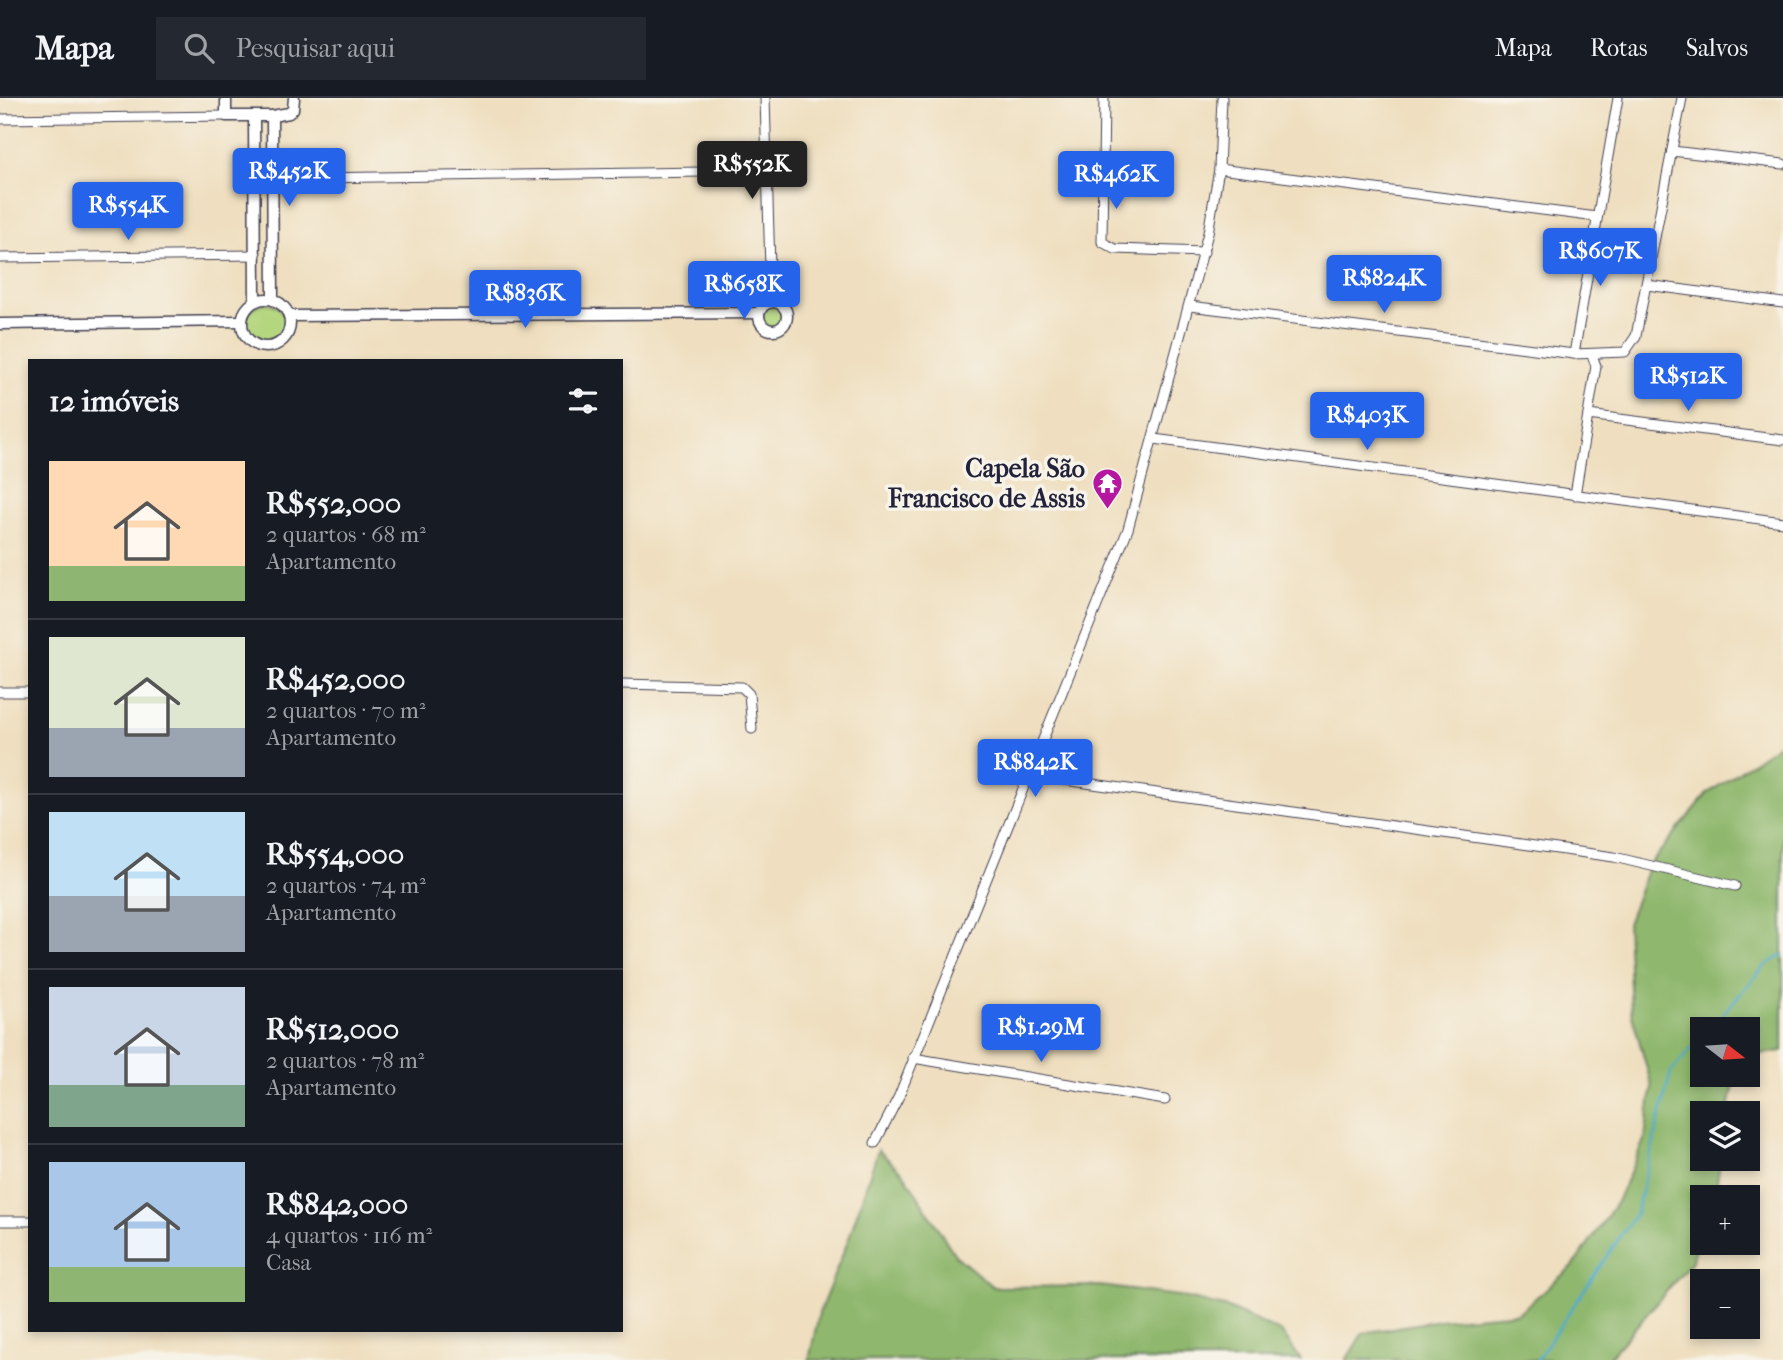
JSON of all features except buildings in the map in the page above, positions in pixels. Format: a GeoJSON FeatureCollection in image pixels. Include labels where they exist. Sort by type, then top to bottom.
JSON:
{"type":"FeatureCollection","features":[{"type":"Feature","properties":{"kind":"street"},"geometry":{"type":"LineString","coordinates":[[226,98],[226,116]]}},
{"type":"Feature","properties":{"kind":"street"},"geometry":{"type":"LineString","coordinates":[[0,119],[272,116],[291,112],[294,98]]}},
{"type":"Feature","properties":{"kind":"street"},"geometry":{"type":"LineString","coordinates":[[765,98],[765,171],[771,303]]}},
{"type":"Feature","properties":{"kind":"street"},"geometry":{"type":"LineString","coordinates":[[1104,98],[1102,242],[1115,249],[1204,252]]}},
{"type":"Feature","properties":{"kind":"street"},"geometry":{"type":"LineString","coordinates":[[875,1143],[886,1127],[1128,529],[1204,252],[1219,169],[1222,98]]}},
{"type":"Feature","properties":{"kind":"street"},"geometry":{"type":"LineString","coordinates":[[1574,354],[1618,98]]}},
{"type":"Feature","properties":{"kind":"street"},"geometry":{"type":"LineString","coordinates":[[1190,306],[1574,354],[1619,354],[1629,349],[1636,336],[1682,98]]}},
{"type":"Feature","properties":{"kind":"street"},"geometry":{"type":"LineString","coordinates":[[272,116],[273,299]]}},
{"type":"Feature","properties":{"kind":"street"},"geometry":{"type":"LineString","coordinates":[[254,117],[255,301]]}},
{"type":"Feature","properties":{"kind":"street"},"geometry":{"type":"LineString","coordinates":[[1672,151],[1783,164]]}},
{"type":"Feature","properties":{"kind":"street"},"geometry":{"type":"LineString","coordinates":[[1219,169],[1597,217]]}},
{"type":"Feature","properties":{"kind":"street"},"geometry":{"type":"LineString","coordinates":[[254,180],[765,171]]}},
{"type":"Feature","properties":{"kind":"street"},"geometry":{"type":"LineString","coordinates":[[0,258],[256,256]]}},
{"type":"Feature","properties":{"kind":"street"},"geometry":{"type":"LineString","coordinates":[[1647,285],[1783,303]]}},
{"type":"Feature","properties":{"kind":"street"},"geometry":{"type":"LineString","coordinates":[[273,299],[284,306],[289,316],[288,334],[280,343],[268,347],[251,342],[244,333],[242,321],[246,309],[255,301],[273,299]]}},
{"type":"Feature","properties":{"kind":"street"},"geometry":{"type":"LineString","coordinates":[[289,316],[760,313],[771,303]]}},
{"type":"Feature","properties":{"kind":"street"},"geometry":{"type":"LineString","coordinates":[[760,313],[765,328],[780,328],[786,320],[785,309],[771,303]]}},
{"type":"Feature","properties":{"kind":"street"},"geometry":{"type":"LineString","coordinates":[[0,324],[242,321]]}},
{"type":"Feature","properties":{"kind":"street"},"geometry":{"type":"LineString","coordinates":[[1575,495],[1596,366],[1592,355]]}},
{"type":"Feature","properties":{"kind":"street"},"geometry":{"type":"LineString","coordinates":[[1588,415],[1783,440]]}},
{"type":"Feature","properties":{"kind":"street"},"geometry":{"type":"LineString","coordinates":[[1154,439],[1783,522]]}},
{"type":"Feature","properties":{"kind":"street"},"geometry":{"type":"LineString","coordinates":[[623,684],[742,687],[749,694],[752,729]]}},
{"type":"Feature","properties":{"kind":"street"},"geometry":{"type":"LineString","coordinates":[[0,692],[28,692]]}},
{"type":"Feature","properties":{"kind":"street"},"geometry":{"type":"LineString","coordinates":[[1029,775],[1614,857],[1735,886]]}},
{"type":"Feature","properties":{"kind":"street"},"geometry":{"type":"LineString","coordinates":[[913,1058],[1165,1100]]}},
{"type":"Feature","properties":{"kind":"street"},"geometry":{"type":"LineString","coordinates":[[0,1221],[28,1221]]}},
{"type":"Feature","properties":{"kind":"green space"},"geometry":{"type":"Polygon","coordinates":[[[266,303],[280,309],[286,323],[280,337],[266,343],[252,337],[246,323],[252,309],[266,303]]]}},
{"type":"Feature","properties":{"kind":"green space"},"geometry":{"type":"Polygon","coordinates":[[[773,306],[781,309],[784,317],[781,325],[773,328],[765,325],[762,317],[765,309],[773,306]]]}},
{"type":"Feature","properties":{"kind":"green space"},"geometry":{"type":"Polygon","coordinates":[[[1783,741],[1783,1051],[1760,1054],[1760,1017],[1690,1017],[1690,1087],[1733,1087],[1731,1101],[1690,1101],[1690,1171],[1719,1171],[1716,1185],[1690,1185],[1690,1255],[1694,1255],[1691,1263],[1607,1360],[1346,1360],[1363,1333],[1440,1320],[1518,1313],[1573,1266],[1617,1202],[1645,1138],[1652,1087],[1631,1011],[1627,924],[1649,865],[1707,794],[1783,741]]]}},
{"type":"Feature","properties":{"kind":"green space"},"geometry":{"type":"Polygon","coordinates":[[[878,1150],[904,1174],[955,1255],[993,1287],[1100,1286],[1178,1296],[1228,1308],[1282,1333],[1301,1360],[809,1360],[819,1313],[848,1241],[878,1150]]]}},
{"type":"Feature","properties":{"kind":"waterway"},"geometry":{"type":"LineString","coordinates":[[1720,1017],[1765,966],[1783,955]]}},
{"type":"Feature","properties":{"kind":"waterway"},"geometry":{"type":"LineString","coordinates":[[1537,1360],[1636,1213],[1671,1072],[1690,1051]]}},
{"type":"Feature","properties":{"kind":"place","name":"Capela São Francisco de Assis"},"geometry":{"type":"Point","coordinates":[1108,510]}}]}
